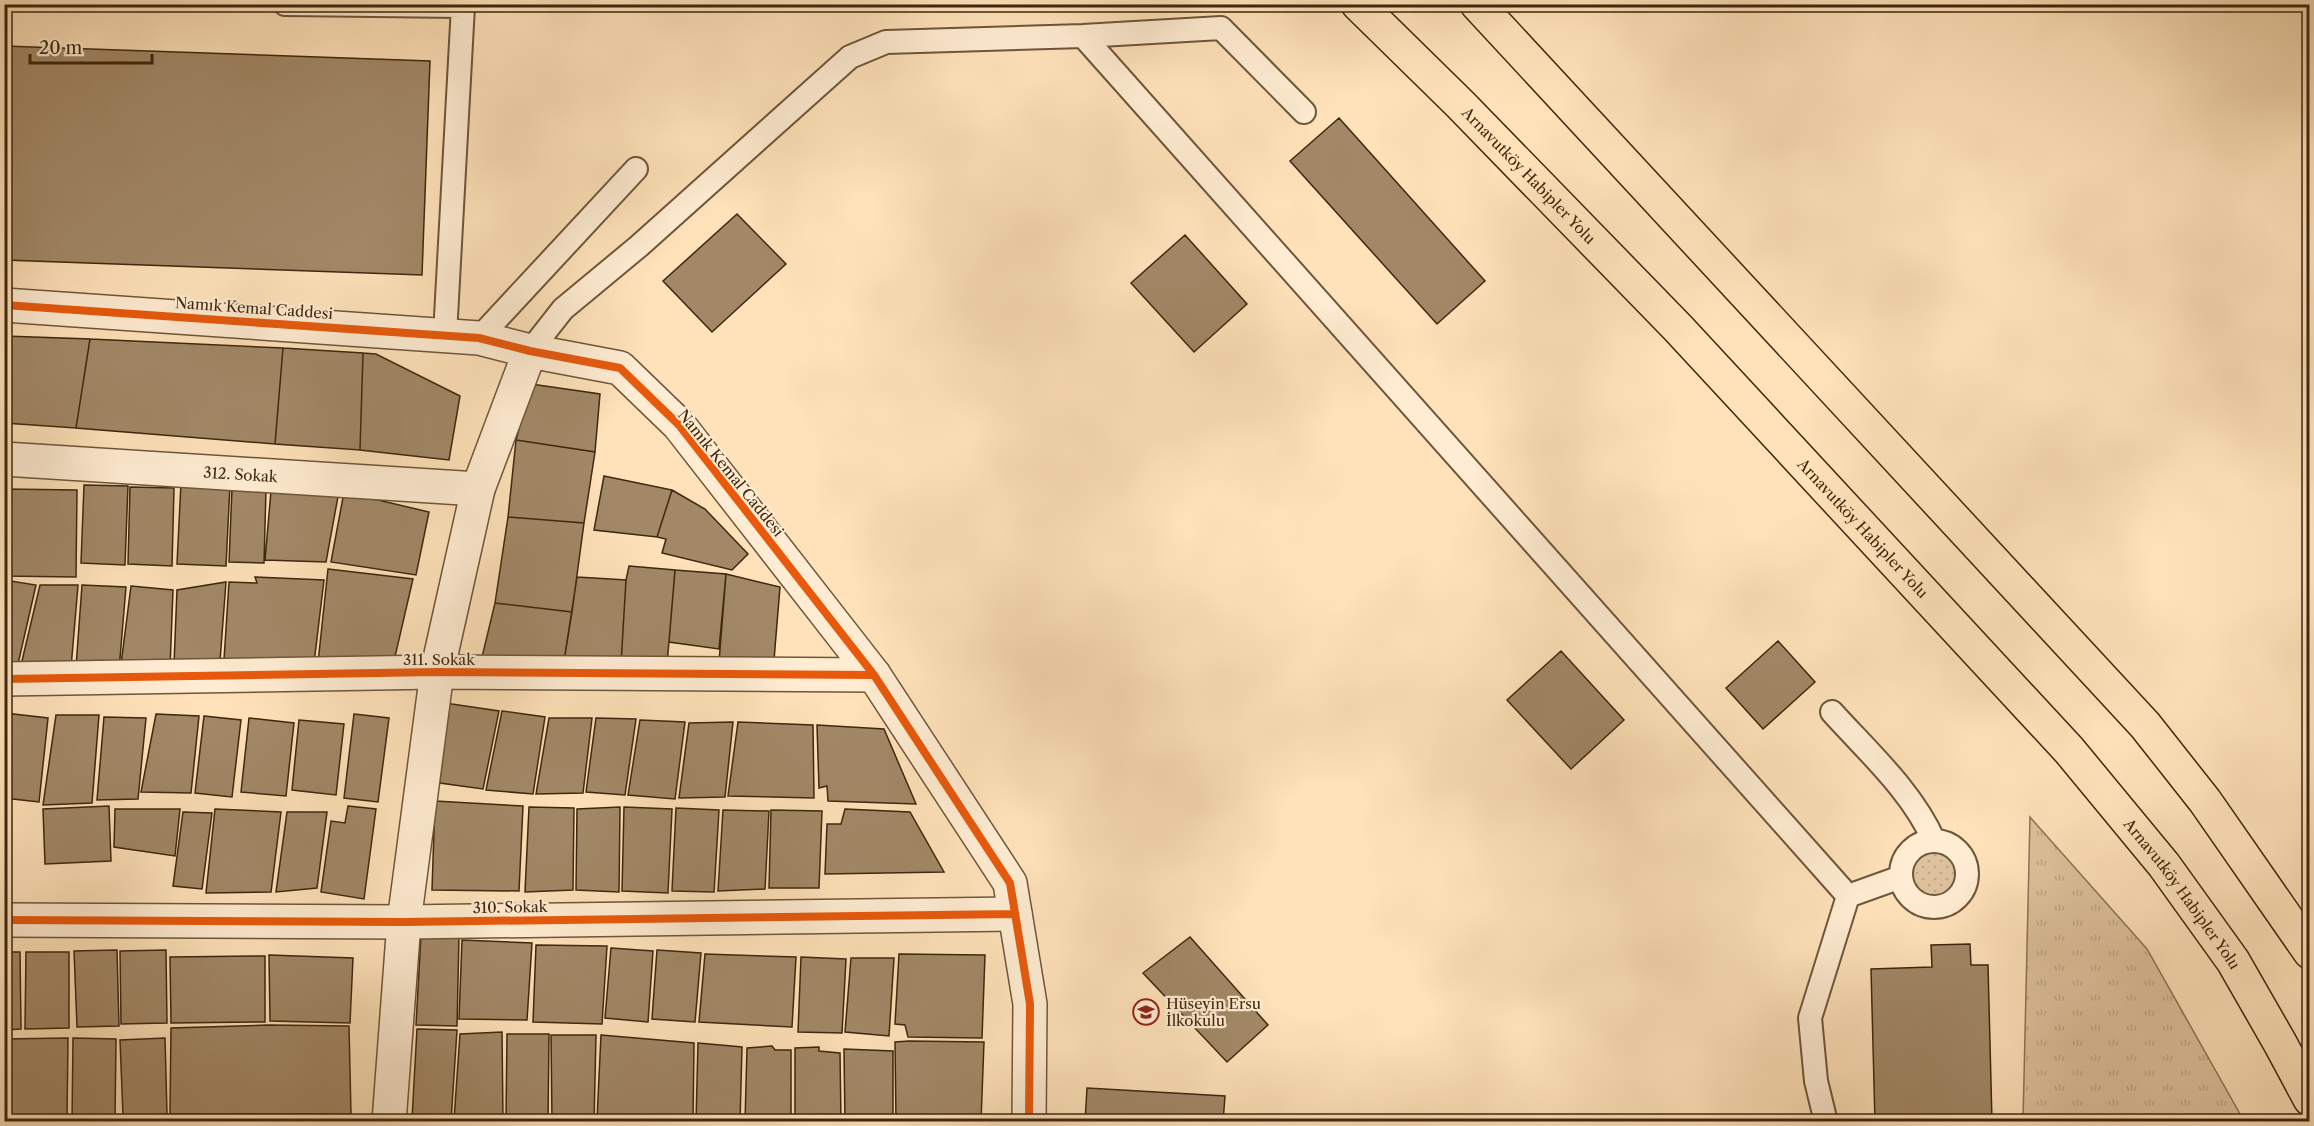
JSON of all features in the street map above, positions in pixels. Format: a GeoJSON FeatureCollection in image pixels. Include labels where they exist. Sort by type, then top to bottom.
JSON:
{"type":"FeatureCollection","features":[{"type":"Feature","properties":{"kind":"highway","name":"Arnavutköy Habipler Yolu"},"geometry":{"type":"LineString","coordinates":[[1358,4],[1460,104],[1678,328],[2069,750],[2164,865],[2233,961],[2310,1099]]}},
{"type":"Feature","properties":{"kind":"highway"},"geometry":{"type":"LineString","coordinates":[[1477,4],[2145,725],[2205,801],[2310,952]]}},
{"type":"Feature","properties":{"kind":"street","name":"Namık Kemal Caddesi"},"geometry":{"type":"LineString","coordinates":[[4,304],[479,338],[530,351],[620,368],[679,425],[874,675],[1010,883],[1030,1004],[1029,1122]]}},
{"type":"Feature","properties":{"kind":"street"},"geometry":{"type":"LineString","coordinates":[[389,1122],[404,922],[437,672],[478,489],[530,351]]}},
{"type":"Feature","properties":{"kind":"street","name":"312. Sokak"},"geometry":{"type":"LineString","coordinates":[[4,459],[478,489]]}},
{"type":"Feature","properties":{"kind":"street","name":"311. Sokak"},"geometry":{"type":"LineString","coordinates":[[4,679],[437,672],[874,675]]}},
{"type":"Feature","properties":{"kind":"street","name":"310. Sokak"},"geometry":{"type":"LineString","coordinates":[[4,920],[404,922],[1015,914]]}},
{"type":"Feature","properties":{"kind":"lane"},"geometry":{"type":"LineString","coordinates":[[285,4],[462,6],[444,335]]}},
{"type":"Feature","properties":{"kind":"lane"},"geometry":{"type":"LineString","coordinates":[[530,351],[563,309],[639,246],[850,57],[886,42],[1083,36],[1221,28],[1304,112]]}},
{"type":"Feature","properties":{"kind":"lane"},"geometry":{"type":"LineString","coordinates":[[1083,36],[1848,896]]}},
{"type":"Feature","properties":{"kind":"lane"},"geometry":{"type":"LineString","coordinates":[[479,338],[636,169]]}},
{"type":"Feature","properties":{"kind":"lane"},"geometry":{"type":"LineString","coordinates":[[1832,712],[1913,803],[1934,841]]}},
{"type":"Feature","properties":{"kind":"lane"},"geometry":{"type":"LineString","coordinates":[[1934,841],[1944,842],[1954,847],[1966,864],[1968,875],[1966,885],[1952,902],[1930,907],[1919,904],[1910,897],[1901,877],[1906,855],[1914,848],[1934,841]]}},
{"type":"Feature","properties":{"kind":"lane"},"geometry":{"type":"LineString","coordinates":[[1848,896],[1901,877]]}},
{"type":"Feature","properties":{"kind":"lane"},"geometry":{"type":"LineString","coordinates":[[1826,1122],[1816,1081],[1810,1017],[1848,896]]}},
{"type":"Feature","properties":{"kind":"green space"},"geometry":{"type":"Polygon","coordinates":[[[2030,817],[2147,949],[2244,1121],[2023,1121],[2030,817]]]}},
{"type":"Feature","properties":{"kind":"green space"},"geometry":{"type":"Polygon","coordinates":[[[1928,849],[1938,849],[1951,856],[1958,869],[1958,879],[1951,892],[1938,899],[1928,899],[1919,895],[1912,888],[1908,879],[1908,869],[1912,860],[1919,853],[1928,849]]]}},
{"type":"Feature","properties":{"kind":"building"},"geometry":{"type":"Polygon","coordinates":[[[4,46],[430,61],[422,275],[4,260],[4,46]]]}},
{"type":"Feature","properties":{"kind":"building"},"geometry":{"type":"Polygon","coordinates":[[[1339,118],[1485,281],[1437,324],[1290,161],[1339,118]]]}},
{"type":"Feature","properties":{"kind":"building"},"geometry":{"type":"Polygon","coordinates":[[[737,214],[786,264],[712,332],[663,281],[737,214]]]}},
{"type":"Feature","properties":{"kind":"building"},"geometry":{"type":"Polygon","coordinates":[[[1185,235],[1247,304],[1194,352],[1131,283],[1185,235]]]}},
{"type":"Feature","properties":{"kind":"building"},"geometry":{"type":"Polygon","coordinates":[[[4,336],[90,339],[76,428],[4,423],[4,336]]]}},
{"type":"Feature","properties":{"kind":"building"},"geometry":{"type":"Polygon","coordinates":[[[90,339],[283,348],[275,444],[76,428],[90,339]]]}},
{"type":"Feature","properties":{"kind":"building"},"geometry":{"type":"Polygon","coordinates":[[[283,348],[363,353],[360,450],[275,444],[283,348]]]}},
{"type":"Feature","properties":{"kind":"building"},"geometry":{"type":"Polygon","coordinates":[[[363,353],[376,354],[460,396],[449,460],[360,450],[363,353]]]}},
{"type":"Feature","properties":{"kind":"building"},"geometry":{"type":"Polygon","coordinates":[[[531,384],[600,394],[595,452],[516,440],[531,384]]]}},
{"type":"Feature","properties":{"kind":"building"},"geometry":{"type":"Polygon","coordinates":[[[516,440],[595,452],[584,523],[508,517],[516,440]]]}},
{"type":"Feature","properties":{"kind":"building"},"geometry":{"type":"Polygon","coordinates":[[[604,476],[672,490],[657,537],[594,530],[604,476]]]}},
{"type":"Feature","properties":{"kind":"building"},"geometry":{"type":"Polygon","coordinates":[[[181,483],[230,485],[226,566],[177,564],[181,483]]]}},
{"type":"Feature","properties":{"kind":"building"},"geometry":{"type":"Polygon","coordinates":[[[84,485],[128,486],[125,565],[81,563],[84,485]]]}},
{"type":"Feature","properties":{"kind":"building"},"geometry":{"type":"Polygon","coordinates":[[[130,487],[174,488],[172,566],[128,564],[130,487]]]}},
{"type":"Feature","properties":{"kind":"building"},"geometry":{"type":"Polygon","coordinates":[[[232,488],[266,489],[264,563],[229,562],[232,488]]]}},
{"type":"Feature","properties":{"kind":"building"},"geometry":{"type":"Polygon","coordinates":[[[4,489],[77,490],[76,577],[4,576],[4,489]]]}},
{"type":"Feature","properties":{"kind":"building"},"geometry":{"type":"Polygon","coordinates":[[[672,490],[705,509],[748,554],[732,570],[662,553],[666,539],[657,537],[672,490]]]}},
{"type":"Feature","properties":{"kind":"building"},"geometry":{"type":"Polygon","coordinates":[[[271,491],[339,491],[326,562],[265,560],[271,491]]]}},
{"type":"Feature","properties":{"kind":"building"},"geometry":{"type":"Polygon","coordinates":[[[344,492],[429,512],[416,575],[331,562],[344,492]]]}},
{"type":"Feature","properties":{"kind":"building"},"geometry":{"type":"Polygon","coordinates":[[[508,517],[584,523],[572,612],[495,603],[508,517]]]}},
{"type":"Feature","properties":{"kind":"building"},"geometry":{"type":"Polygon","coordinates":[[[629,566],[675,570],[667,665],[621,664],[626,580],[629,566]]]}},
{"type":"Feature","properties":{"kind":"building"},"geometry":{"type":"Polygon","coordinates":[[[328,569],[413,579],[394,661],[318,663],[328,569]]]}},
{"type":"Feature","properties":{"kind":"building"},"geometry":{"type":"Polygon","coordinates":[[[675,570],[726,574],[719,649],[669,642],[675,570]]]}},
{"type":"Feature","properties":{"kind":"building"},"geometry":{"type":"Polygon","coordinates":[[[726,574],[780,587],[774,660],[719,662],[726,574]]]}},
{"type":"Feature","properties":{"kind":"building"},"geometry":{"type":"Polygon","coordinates":[[[255,577],[324,580],[314,663],[224,660],[229,582],[257,583],[255,577]]]}},
{"type":"Feature","properties":{"kind":"building"},"geometry":{"type":"Polygon","coordinates":[[[577,577],[626,580],[621,664],[564,661],[577,577]]]}},
{"type":"Feature","properties":{"kind":"building"},"geometry":{"type":"Polygon","coordinates":[[[4,580],[36,585],[18,664],[4,662],[4,580]]]}},
{"type":"Feature","properties":{"kind":"building"},"geometry":{"type":"Polygon","coordinates":[[[226,582],[220,661],[174,664],[177,590],[226,582]]]}},
{"type":"Feature","properties":{"kind":"building"},"geometry":{"type":"Polygon","coordinates":[[[40,585],[78,585],[71,668],[21,665],[40,585]]]}},
{"type":"Feature","properties":{"kind":"building"},"geometry":{"type":"Polygon","coordinates":[[[82,585],[126,587],[119,670],[76,667],[82,585]]]}},
{"type":"Feature","properties":{"kind":"building"},"geometry":{"type":"Polygon","coordinates":[[[131,586],[173,590],[170,669],[120,672],[131,586]]]}},
{"type":"Feature","properties":{"kind":"building"},"geometry":{"type":"Polygon","coordinates":[[[495,603],[572,612],[564,661],[482,657],[495,603]]]}},
{"type":"Feature","properties":{"kind":"building"},"geometry":{"type":"Polygon","coordinates":[[[1778,641],[1815,682],[1763,729],[1726,688],[1778,641]]]}},
{"type":"Feature","properties":{"kind":"building"},"geometry":{"type":"Polygon","coordinates":[[[1561,651],[1624,720],[1571,769],[1507,700],[1561,651]]]}},
{"type":"Feature","properties":{"kind":"building"},"geometry":{"type":"Polygon","coordinates":[[[445,703],[499,711],[483,789],[440,783],[445,703]]]}},
{"type":"Feature","properties":{"kind":"building"},"geometry":{"type":"Polygon","coordinates":[[[502,711],[545,717],[533,794],[486,790],[502,711]]]}},
{"type":"Feature","properties":{"kind":"building"},"geometry":{"type":"Polygon","coordinates":[[[5,713],[48,718],[39,802],[4,798],[5,713]]]}},
{"type":"Feature","properties":{"kind":"building"},"geometry":{"type":"Polygon","coordinates":[[[156,714],[199,716],[191,793],[141,792],[156,714]]]}},
{"type":"Feature","properties":{"kind":"building"},"geometry":{"type":"Polygon","coordinates":[[[354,714],[389,718],[378,802],[344,798],[354,714]]]}},
{"type":"Feature","properties":{"kind":"building"},"geometry":{"type":"Polygon","coordinates":[[[56,715],[99,715],[92,803],[43,805],[56,715]]]}},
{"type":"Feature","properties":{"kind":"building"},"geometry":{"type":"Polygon","coordinates":[[[204,716],[241,720],[232,797],[195,793],[204,716]]]}},
{"type":"Feature","properties":{"kind":"building"},"geometry":{"type":"Polygon","coordinates":[[[104,717],[146,718],[138,799],[97,800],[104,717]]]}},
{"type":"Feature","properties":{"kind":"building"},"geometry":{"type":"Polygon","coordinates":[[[249,718],[294,723],[286,796],[241,792],[249,718]]]}},
{"type":"Feature","properties":{"kind":"building"},"geometry":{"type":"Polygon","coordinates":[[[549,718],[592,718],[583,793],[536,794],[549,718]]]}},
{"type":"Feature","properties":{"kind":"building"},"geometry":{"type":"Polygon","coordinates":[[[596,718],[636,719],[625,795],[586,792],[596,718]]]}},
{"type":"Feature","properties":{"kind":"building"},"geometry":{"type":"Polygon","coordinates":[[[299,720],[344,724],[336,795],[292,790],[299,720]]]}},
{"type":"Feature","properties":{"kind":"building"},"geometry":{"type":"Polygon","coordinates":[[[640,720],[685,722],[675,799],[628,795],[640,720]]]}},
{"type":"Feature","properties":{"kind":"building"},"geometry":{"type":"Polygon","coordinates":[[[733,722],[725,797],[679,798],[689,723],[733,722]]]}},
{"type":"Feature","properties":{"kind":"building"},"geometry":{"type":"Polygon","coordinates":[[[738,722],[813,725],[814,798],[728,796],[738,722]]]}},
{"type":"Feature","properties":{"kind":"building"},"geometry":{"type":"Polygon","coordinates":[[[817,725],[884,729],[916,804],[828,801],[827,786],[819,788],[817,725]]]}},
{"type":"Feature","properties":{"kind":"building"},"geometry":{"type":"Polygon","coordinates":[[[435,801],[523,806],[519,891],[432,890],[435,801]]]}},
{"type":"Feature","properties":{"kind":"building"},"geometry":{"type":"Polygon","coordinates":[[[109,806],[111,861],[45,864],[43,809],[109,806]]]}},
{"type":"Feature","properties":{"kind":"building"},"geometry":{"type":"Polygon","coordinates":[[[348,806],[376,809],[364,899],[321,892],[331,821],[345,823],[348,806]]]}},
{"type":"Feature","properties":{"kind":"building"},"geometry":{"type":"Polygon","coordinates":[[[529,807],[574,808],[573,890],[525,892],[529,807]]]}},
{"type":"Feature","properties":{"kind":"building"},"geometry":{"type":"Polygon","coordinates":[[[620,807],[619,892],[576,890],[577,809],[620,807]]]}},
{"type":"Feature","properties":{"kind":"building"},"geometry":{"type":"Polygon","coordinates":[[[624,807],[672,809],[668,893],[622,891],[624,807]]]}},
{"type":"Feature","properties":{"kind":"building"},"geometry":{"type":"Polygon","coordinates":[[[676,808],[719,810],[714,892],[672,891],[676,808]]]}},
{"type":"Feature","properties":{"kind":"building"},"geometry":{"type":"Polygon","coordinates":[[[115,809],[180,809],[175,856],[114,847],[115,809]]]}},
{"type":"Feature","properties":{"kind":"building"},"geometry":{"type":"Polygon","coordinates":[[[215,809],[281,812],[271,892],[206,893],[215,809]]]}},
{"type":"Feature","properties":{"kind":"building"},"geometry":{"type":"Polygon","coordinates":[[[845,809],[910,812],[944,872],[825,874],[827,824],[841,824],[845,809]]]}},
{"type":"Feature","properties":{"kind":"building"},"geometry":{"type":"Polygon","coordinates":[[[723,810],[769,811],[765,889],[718,891],[723,810]]]}},
{"type":"Feature","properties":{"kind":"building"},"geometry":{"type":"Polygon","coordinates":[[[771,810],[822,811],[819,888],[769,888],[771,810]]]}},
{"type":"Feature","properties":{"kind":"building"},"geometry":{"type":"Polygon","coordinates":[[[183,812],[212,813],[202,889],[173,886],[183,812]]]}},
{"type":"Feature","properties":{"kind":"building"},"geometry":{"type":"Polygon","coordinates":[[[287,812],[327,812],[317,888],[276,892],[287,812]]]}},
{"type":"Feature","properties":{"kind":"building"},"geometry":{"type":"Polygon","coordinates":[[[421,935],[459,937],[457,1026],[416,1025],[421,935]]]}},
{"type":"Feature","properties":{"kind":"building"},"geometry":{"type":"Polygon","coordinates":[[[1190,937],[1268,1025],[1227,1062],[1143,973],[1190,937]]]}},
{"type":"Feature","properties":{"kind":"building"},"geometry":{"type":"Polygon","coordinates":[[[462,940],[532,943],[527,1020],[459,1019],[462,940]]]}},
{"type":"Feature","properties":{"kind":"building"},"geometry":{"type":"Polygon","coordinates":[[[1970,944],[1971,965],[1988,965],[1992,1122],[1875,1122],[1871,969],[1932,967],[1931,945],[1970,944]]]}},
{"type":"Feature","properties":{"kind":"building"},"geometry":{"type":"Polygon","coordinates":[[[536,945],[607,946],[602,1024],[533,1022],[536,945]]]}},
{"type":"Feature","properties":{"kind":"building"},"geometry":{"type":"Polygon","coordinates":[[[611,948],[653,951],[648,1022],[605,1018],[611,948]]]}},
{"type":"Feature","properties":{"kind":"building"},"geometry":{"type":"Polygon","coordinates":[[[117,950],[119,1026],[77,1027],[74,951],[117,950]]]}},
{"type":"Feature","properties":{"kind":"building"},"geometry":{"type":"Polygon","coordinates":[[[166,950],[167,1023],[121,1024],[120,951],[166,950]]]}},
{"type":"Feature","properties":{"kind":"building"},"geometry":{"type":"Polygon","coordinates":[[[657,950],[701,953],[695,1022],[652,1019],[657,950]]]}},
{"type":"Feature","properties":{"kind":"building"},"geometry":{"type":"Polygon","coordinates":[[[4,952],[20,952],[21,1029],[4,1030],[4,952]]]}},
{"type":"Feature","properties":{"kind":"building"},"geometry":{"type":"Polygon","coordinates":[[[26,952],[69,952],[69,1028],[25,1029],[26,952]]]}},
{"type":"Feature","properties":{"kind":"building"},"geometry":{"type":"Polygon","coordinates":[[[705,954],[796,957],[792,1027],[699,1022],[705,954]]]}},
{"type":"Feature","properties":{"kind":"building"},"geometry":{"type":"Polygon","coordinates":[[[899,954],[985,955],[982,1038],[908,1037],[905,1025],[895,1024],[899,954]]]}},
{"type":"Feature","properties":{"kind":"building"},"geometry":{"type":"Polygon","coordinates":[[[269,955],[353,958],[350,1023],[270,1021],[269,955]]]}},
{"type":"Feature","properties":{"kind":"building"},"geometry":{"type":"Polygon","coordinates":[[[265,956],[265,1022],[171,1023],[170,957],[265,956]]]}},
{"type":"Feature","properties":{"kind":"building"},"geometry":{"type":"Polygon","coordinates":[[[801,957],[846,959],[842,1033],[798,1032],[801,957]]]}},
{"type":"Feature","properties":{"kind":"building"},"geometry":{"type":"Polygon","coordinates":[[[851,958],[894,958],[889,1036],[845,1032],[851,958]]]}},
{"type":"Feature","properties":{"kind":"building"},"geometry":{"type":"Polygon","coordinates":[[[269,1025],[349,1026],[351,1114],[170,1114],[171,1028],[269,1025]]]}},
{"type":"Feature","properties":{"kind":"building"},"geometry":{"type":"Polygon","coordinates":[[[417,1029],[457,1030],[451,1121],[412,1119],[417,1029]]]}},
{"type":"Feature","properties":{"kind":"building"},"geometry":{"type":"Polygon","coordinates":[[[502,1032],[503,1121],[454,1120],[460,1034],[502,1032]]]}},
{"type":"Feature","properties":{"kind":"building"},"geometry":{"type":"Polygon","coordinates":[[[507,1034],[549,1034],[548,1121],[506,1120],[507,1034]]]}},
{"type":"Feature","properties":{"kind":"building"},"geometry":{"type":"Polygon","coordinates":[[[551,1035],[596,1035],[594,1122],[552,1121],[551,1035]]]}},
{"type":"Feature","properties":{"kind":"building"},"geometry":{"type":"Polygon","coordinates":[[[601,1035],[694,1043],[693,1122],[597,1120],[601,1035]]]}},
{"type":"Feature","properties":{"kind":"building"},"geometry":{"type":"Polygon","coordinates":[[[68,1038],[67,1120],[4,1120],[4,1039],[68,1038]]]}},
{"type":"Feature","properties":{"kind":"building"},"geometry":{"type":"Polygon","coordinates":[[[73,1038],[116,1039],[115,1119],[72,1122],[73,1038]]]}},
{"type":"Feature","properties":{"kind":"building"},"geometry":{"type":"Polygon","coordinates":[[[165,1038],[167,1114],[123,1116],[120,1040],[165,1038]]]}},
{"type":"Feature","properties":{"kind":"building"},"geometry":{"type":"Polygon","coordinates":[[[895,1042],[984,1042],[981,1122],[896,1122],[895,1042]]]}},
{"type":"Feature","properties":{"kind":"building"},"geometry":{"type":"Polygon","coordinates":[[[698,1043],[742,1047],[740,1122],[696,1122],[698,1043]]]}},
{"type":"Feature","properties":{"kind":"building"},"geometry":{"type":"Polygon","coordinates":[[[772,1046],[775,1050],[791,1050],[791,1122],[745,1122],[747,1048],[772,1046]]]}},
{"type":"Feature","properties":{"kind":"building"},"geometry":{"type":"Polygon","coordinates":[[[819,1047],[819,1051],[840,1053],[841,1122],[795,1122],[795,1048],[819,1047]]]}},
{"type":"Feature","properties":{"kind":"building"},"geometry":{"type":"Polygon","coordinates":[[[844,1049],[893,1051],[893,1122],[845,1122],[844,1049]]]}},
{"type":"Feature","properties":{"kind":"building"},"geometry":{"type":"Polygon","coordinates":[[[1087,1088],[1225,1096],[1223,1122],[1085,1122],[1087,1088]]]}},
{"type":"Feature","properties":{"kind":"cycle path"},"geometry":{"type":"LineString","coordinates":[[4,305],[479,338],[530,351],[620,368],[679,425],[874,675],[1010,883],[1030,1004],[1029,1122]]}},
{"type":"Feature","properties":{"kind":"cycle path"},"geometry":{"type":"LineString","coordinates":[[4,679],[437,672],[874,675]]}},
{"type":"Feature","properties":{"kind":"cycle path"},"geometry":{"type":"LineString","coordinates":[[4,920],[404,922],[1015,914]]}},
{"type":"Feature","properties":{"kind":"place","name":"Hüseyin Ersu İlkokulu"},"geometry":{"type":"Point","coordinates":[1146,1012]}}]}
